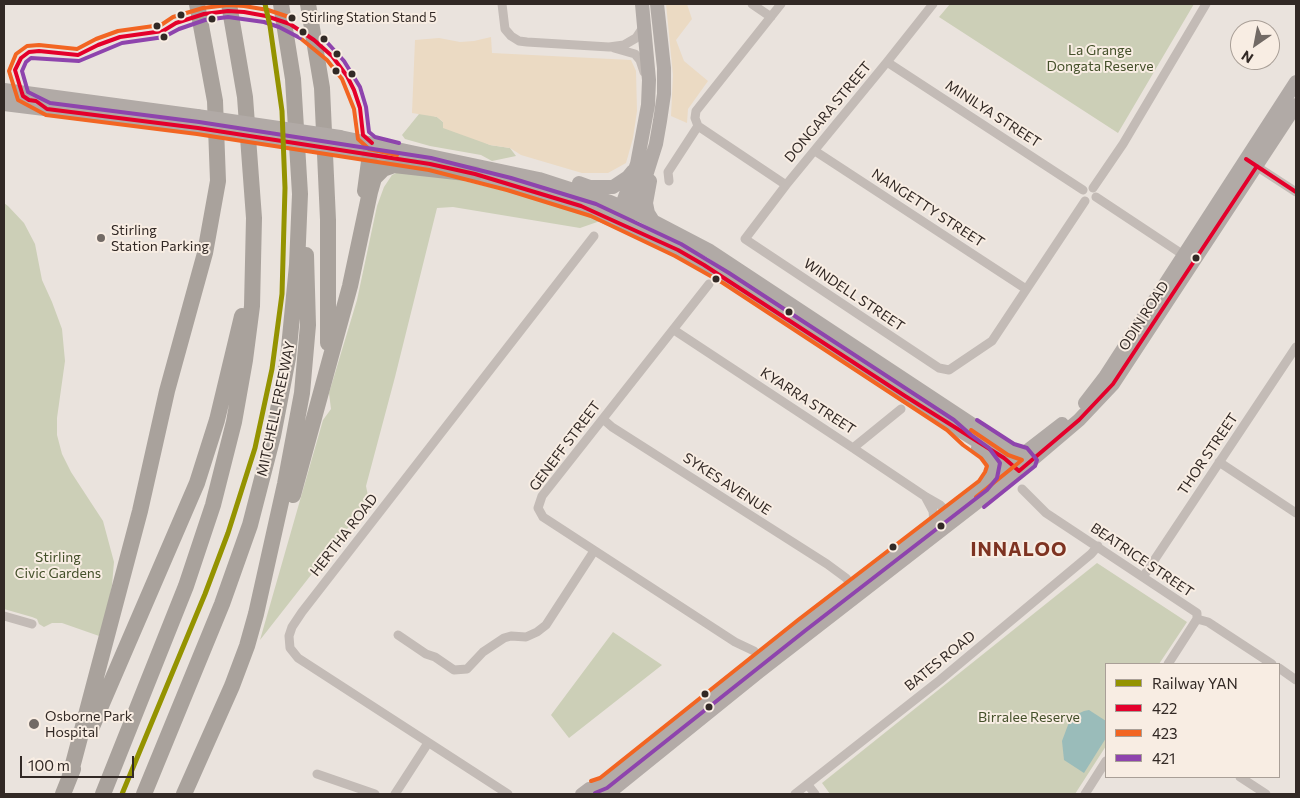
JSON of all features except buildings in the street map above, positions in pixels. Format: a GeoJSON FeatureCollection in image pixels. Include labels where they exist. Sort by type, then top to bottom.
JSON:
{"type":"FeatureCollection","features":[{"type":"Feature","properties":{"kind":"highway"},"geometry":{"type":"LineString","coordinates":[[69,779],[140,511],[167,391],[205,253],[218,181],[215,101],[197,4]]}},
{"type":"Feature","properties":{"kind":"highway"},"geometry":{"type":"LineString","coordinates":[[103,794],[186,586],[213,505],[234,422],[245,360],[254,273],[253,210],[245,97],[228,4]]}},
{"type":"Feature","properties":{"kind":"highway","name":"MITCHELL FREEWAY"},"geometry":{"type":"LineString","coordinates":[[144,794],[222,604],[250,525],[273,436],[288,358],[294,316],[300,194],[293,79],[281,4]]}},
{"type":"Feature","properties":{"kind":"highway"},"geometry":{"type":"LineString","coordinates":[[308,4],[322,88],[328,220],[328,350],[321,392]]}},
{"type":"Feature","properties":{"kind":"highway"},"geometry":{"type":"LineString","coordinates":[[365,213],[367,147]]}},
{"type":"Feature","properties":{"kind":"highway"},"geometry":{"type":"LineString","coordinates":[[256,614],[270,577],[350,286],[374,178],[383,169],[394,165],[475,174]]}},
{"type":"Feature","properties":{"kind":"highway"},"geometry":{"type":"LineString","coordinates":[[184,794],[232,686],[247,646],[285,484],[302,393],[308,325],[308,291],[300,194]]}},
{"type":"Feature","properties":{"kind":"highway"},"geometry":{"type":"LineString","coordinates":[[63,794],[196,483],[217,420],[254,273]]}},
{"type":"Feature","properties":{"kind":"main road"},"geometry":{"type":"LineString","coordinates":[[620,223],[626,209],[638,164],[646,121],[649,80],[642,4]]}},
{"type":"Feature","properties":{"kind":"main road"},"geometry":{"type":"LineString","coordinates":[[653,221],[646,203],[664,94],[664,68],[658,4]]}},
{"type":"Feature","properties":{"kind":"main road","name":"ODIN ROAD"},"geometry":{"type":"LineString","coordinates":[[581,794],[585,790],[604,783],[854,594],[1027,457],[1079,420],[1106,393],[1251,163],[1296,82]]}},
{"type":"Feature","properties":{"kind":"main road"},"geometry":{"type":"LineString","coordinates":[[4,90],[197,122],[343,141],[475,174],[581,206],[678,250],[719,274],[1015,467]]}},
{"type":"Feature","properties":{"kind":"main road"},"geometry":{"type":"LineString","coordinates":[[4,104],[197,122]]}},
{"type":"Feature","properties":{"kind":"main road","name":"ODIN ROAD"},"geometry":{"type":"LineString","coordinates":[[1251,163],[1296,105]]}},
{"type":"Feature","properties":{"kind":"main road"},"geometry":{"type":"LineString","coordinates":[[626,209],[645,179],[656,144]]}},
{"type":"Feature","properties":{"kind":"main road"},"geometry":{"type":"LineString","coordinates":[[367,147],[539,178],[626,209],[653,221],[718,257],[1011,450],[1027,457]]}},
{"type":"Feature","properties":{"kind":"main road"},"geometry":{"type":"LineString","coordinates":[[539,178],[558,176],[590,186],[613,187],[628,177],[638,164]]}},
{"type":"Feature","properties":{"kind":"main road"},"geometry":{"type":"LineString","coordinates":[[951,425],[985,453],[994,465],[991,475],[983,485]]}},
{"type":"Feature","properties":{"kind":"main road","name":"ODIN ROAD"},"geometry":{"type":"LineString","coordinates":[[952,516],[983,485],[1015,467]]}},
{"type":"Feature","properties":{"kind":"main road","name":"ODIN ROAD"},"geometry":{"type":"LineString","coordinates":[[593,788],[602,790],[607,794],[761,665]]}},
{"type":"Feature","properties":{"kind":"street"},"geometry":{"type":"LineString","coordinates":[[502,4],[505,29],[519,41],[609,47],[624,45],[636,38],[644,26]]}},
{"type":"Feature","properties":{"kind":"street"},"geometry":{"type":"LineString","coordinates":[[752,4],[771,17]]}},
{"type":"Feature","properties":{"kind":"street"},"geometry":{"type":"LineString","coordinates":[[781,4],[696,111],[695,118],[698,126],[786,185]]}},
{"type":"Feature","properties":{"kind":"street","name":"DONGARA STREET"},"geometry":{"type":"LineString","coordinates":[[745,239],[786,185],[932,4]]}},
{"type":"Feature","properties":{"kind":"street"},"geometry":{"type":"LineString","coordinates":[[1093,188],[1123,144],[1206,4]]}},
{"type":"Feature","properties":{"kind":"street"},"geometry":{"type":"LineString","coordinates":[[609,47],[634,54],[640,60],[643,71],[649,80]]}},
{"type":"Feature","properties":{"kind":"street","name":"MINILYA STREET"},"geometry":{"type":"LineString","coordinates":[[887,62],[1083,190]]}},
{"type":"Feature","properties":{"kind":"street"},"geometry":{"type":"LineString","coordinates":[[669,181],[668,172],[698,126]]}},
{"type":"Feature","properties":{"kind":"street","name":"NANGETTY STREET"},"geometry":{"type":"LineString","coordinates":[[815,151],[1026,289]]}},
{"type":"Feature","properties":{"kind":"street"},"geometry":{"type":"LineString","coordinates":[[1251,163],[1296,192]]}},
{"type":"Feature","properties":{"kind":"street"},"geometry":{"type":"LineString","coordinates":[[1088,187],[1093,188],[1097,192],[1096,198],[1092,202],[1085,201],[1082,196],[1083,190],[1088,187]]}},
{"type":"Feature","properties":{"kind":"street"},"geometry":{"type":"LineString","coordinates":[[1096,198],[1189,259]]}},
{"type":"Feature","properties":{"kind":"street"},"geometry":{"type":"LineString","coordinates":[[1026,289],[1085,201]]}},
{"type":"Feature","properties":{"kind":"street","name":"HERTHA ROAD"},"geometry":{"type":"LineString","coordinates":[[508,794],[298,658],[289,645],[290,630],[308,604],[594,236]]}},
{"type":"Feature","properties":{"kind":"street","name":"WINDELL STREET"},"geometry":{"type":"LineString","coordinates":[[745,239],[939,368],[949,370],[992,341],[1026,289]]}},
{"type":"Feature","properties":{"kind":"street","name":"GENEFF STREET"},"geometry":{"type":"LineString","coordinates":[[709,284],[542,496],[538,508],[543,517],[735,642],[761,665]]}},
{"type":"Feature","properties":{"kind":"street","name":"KYARRA STREET"},"geometry":{"type":"LineString","coordinates":[[674,330],[926,498],[940,505],[952,516]]}},
{"type":"Feature","properties":{"kind":"street","name":"THOR STREET"},"geometry":{"type":"LineString","coordinates":[[1143,577],[1295,351]]}},
{"type":"Feature","properties":{"kind":"street"},"geometry":{"type":"LineString","coordinates":[[853,448],[901,409]]}},
{"type":"Feature","properties":{"kind":"street","name":"SYKES AVENUE"},"geometry":{"type":"LineString","coordinates":[[603,419],[620,432],[837,571],[841,582],[854,594]]}},
{"type":"Feature","properties":{"kind":"street"},"geometry":{"type":"LineString","coordinates":[[1219,462],[1296,513]]}},
{"type":"Feature","properties":{"kind":"street","name":"BEATRICE STREET"},"geometry":{"type":"LineString","coordinates":[[1022,490],[1046,513],[1197,613],[1197,619],[1208,622],[1270,663]]}},
{"type":"Feature","properties":{"kind":"street"},"geometry":{"type":"LineString","coordinates":[[926,498],[933,510],[937,527]]}},
{"type":"Feature","properties":{"kind":"street","name":"BATES ROAD"},"geometry":{"type":"LineString","coordinates":[[795,794],[940,680],[1091,554],[1098,546]]}},
{"type":"Feature","properties":{"kind":"street"},"geometry":{"type":"LineString","coordinates":[[398,635],[426,654],[435,656],[454,670],[468,669],[483,652],[499,641],[511,636],[526,637],[546,625],[594,551]]}},
{"type":"Feature","properties":{"kind":"street"},"geometry":{"type":"LineString","coordinates":[[4,616],[32,624]]}},
{"type":"Feature","properties":{"kind":"street"},"geometry":{"type":"LineString","coordinates":[[1169,663],[1197,619]]}},
{"type":"Feature","properties":{"kind":"street"},"geometry":{"type":"LineString","coordinates":[[1280,669],[1296,680]]}},
{"type":"Feature","properties":{"kind":"street"},"geometry":{"type":"LineString","coordinates":[[395,794],[428,743]]}},
{"type":"Feature","properties":{"kind":"street"},"geometry":{"type":"LineString","coordinates":[[1085,794],[1105,763]]}},
{"type":"Feature","properties":{"kind":"street"},"geometry":{"type":"LineString","coordinates":[[318,774],[375,794]]}},
{"type":"Feature","properties":{"kind":"street"},"geometry":{"type":"LineString","coordinates":[[1242,778],[1266,794]]}},
{"type":"Feature","properties":{"kind":"street"},"geometry":{"type":"LineString","coordinates":[[808,785],[815,794]]}},
{"type":"Feature","properties":{"kind":"green space","name":"La Grange Dongata Reserve"},"geometry":{"type":"Polygon","coordinates":[[[950,4],[1194,4],[1118,133],[939,17],[950,4]]]}},
{"type":"Feature","properties":{"kind":"green space"},"geometry":{"type":"Polygon","coordinates":[[[419,114],[437,117],[443,122],[490,145],[510,148],[516,156],[492,161],[481,155],[430,146],[405,139],[402,135],[419,114]]]}},
{"type":"Feature","properties":{"kind":"green space"},"geometry":{"type":"Polygon","coordinates":[[[402,170],[444,176],[570,207],[603,220],[580,228],[453,207],[437,208],[366,486],[369,501],[260,640],[323,420],[331,409],[329,393],[357,300],[377,206],[384,187],[392,175],[402,170]]]}},
{"type":"Feature","properties":{"kind":"green space","name":"Stirling Civic Gardens"},"geometry":{"type":"Polygon","coordinates":[[[4,203],[24,223],[35,244],[42,280],[62,329],[65,361],[57,418],[57,435],[62,454],[71,472],[103,521],[114,562],[112,585],[102,637],[62,623],[52,623],[44,627],[39,624],[37,619],[4,609],[4,203]]]}},
{"type":"Feature","properties":{"kind":"green space","name":"Birralee Reserve"},"geometry":{"type":"Polygon","coordinates":[[[1097,563],[1187,622],[1160,663],[1105,663],[1105,748],[1075,794],[830,794],[822,783],[1097,563]]]}},
{"type":"Feature","properties":{"kind":"green space"},"geometry":{"type":"Polygon","coordinates":[[[613,632],[662,665],[569,738],[551,715],[613,632]]]}},
{"type":"Feature","properties":{"kind":"sand"},"geometry":{"type":"Polygon","coordinates":[[[666,4],[687,4],[692,19],[676,40],[684,61],[708,81],[688,109],[687,123],[671,116],[673,75],[666,4]]]}},
{"type":"Feature","properties":{"kind":"sand"},"geometry":{"type":"Polygon","coordinates":[[[491,37],[492,53],[631,60],[636,71],[637,111],[633,138],[626,163],[608,173],[582,173],[521,155],[510,148],[490,145],[443,128],[443,122],[437,117],[412,113],[415,40],[439,38],[460,42],[491,37]]]}},
{"type":"Feature","properties":{"kind":"water"},"geometry":{"type":"Polygon","coordinates":[[[1089,710],[1105,720],[1105,740],[1084,773],[1064,760],[1062,741],[1071,717],[1089,710]]]}},
{"type":"Feature","properties":{"kind":"rail line","name":"YAN"},"geometry":{"type":"LineString","coordinates":[[122,794],[205,594],[228,533],[255,448],[272,369],[282,294],[285,188],[282,111],[265,4]]}},
{"type":"Feature","properties":{"kind":"transit line","name":"423"},"geometry":{"type":"LineString","coordinates":[[292,18],[268,10],[244,6],[228,5],[203,8],[173,17],[161,25],[118,31],[96,39],[77,49],[39,45],[27,46],[16,54],[9,71],[18,100],[46,115],[197,134],[429,170],[507,190],[591,216],[675,256],[723,283],[947,430],[981,458],[987,466],[979,481],[798,620],[600,778],[591,781]]}},
{"type":"Feature","properties":{"kind":"transit line","name":"422"},"geometry":{"type":"LineString","coordinates":[[47,109],[36,101],[29,100],[22,93],[15,70],[21,58],[29,52],[39,51],[78,55],[120,37],[163,31],[176,23],[204,14],[228,11],[244,12],[266,16],[290,24],[314,40],[332,56],[347,76],[354,90],[360,108],[363,135],[372,143]]}},
{"type":"Feature","properties":{"kind":"transit line","name":"421"},"geometry":{"type":"LineString","coordinates":[[300,38],[279,27],[264,22],[228,17],[205,20],[179,29],[164,37],[122,43],[79,61],[31,58],[26,62],[22,71],[28,92],[50,103],[199,122],[431,158],[511,178],[596,204],[681,244],[729,273],[954,420],[989,448],[1000,463],[997,478],[987,490],[806,630],[607,788],[595,793]]}},
{"type":"Feature","properties":{"kind":"transit line","name":"423"},"geometry":{"type":"LineString","coordinates":[[299,37],[327,60],[342,79],[354,109],[358,139],[369,149],[397,155]]}},
{"type":"Feature","properties":{"kind":"transit line","name":"421"},"geometry":{"type":"LineString","coordinates":[[324,39],[344,61],[360,87],[366,107],[369,132],[375,137],[399,143]]}},
{"type":"Feature","properties":{"kind":"transit line","name":"422"},"geometry":{"type":"LineString","coordinates":[[47,109],[198,128],[430,164],[475,174],[581,206],[678,250],[704,265],[1004,458],[1019,471]]}},
{"type":"Feature","properties":{"kind":"transit line","name":"422"},"geometry":{"type":"LineString","coordinates":[[1246,159],[1296,192]]}},
{"type":"Feature","properties":{"kind":"transit line","name":"422"},"geometry":{"type":"LineString","coordinates":[[1019,471],[1079,420],[1113,384],[1257,166]]}},
{"type":"Feature","properties":{"kind":"transit line","name":"421"},"geometry":{"type":"LineString","coordinates":[[977,420],[1014,444],[1027,448],[1037,460],[1035,466],[984,507]]}},
{"type":"Feature","properties":{"kind":"transit line","name":"423"},"geometry":{"type":"LineString","coordinates":[[971,430],[1008,455],[1022,460],[976,497]]}},
{"type":"Feature","properties":{"kind":"place","name":"Stirling Station Stand 5"},"geometry":{"type":"Point","coordinates":[292,18]}},
{"type":"Feature","properties":{"kind":"place","name":"Stirling Station Parking"},"geometry":{"type":"Point","coordinates":[101,238]}},
{"type":"Feature","properties":{"kind":"place","name":"Osborne Park Hospital"},"geometry":{"type":"Point","coordinates":[34,724]}},
{"type":"Feature","properties":{"kind":"district","name":"INNALOO"},"geometry":{"type":"Point","coordinates":[1019,550]}}]}
